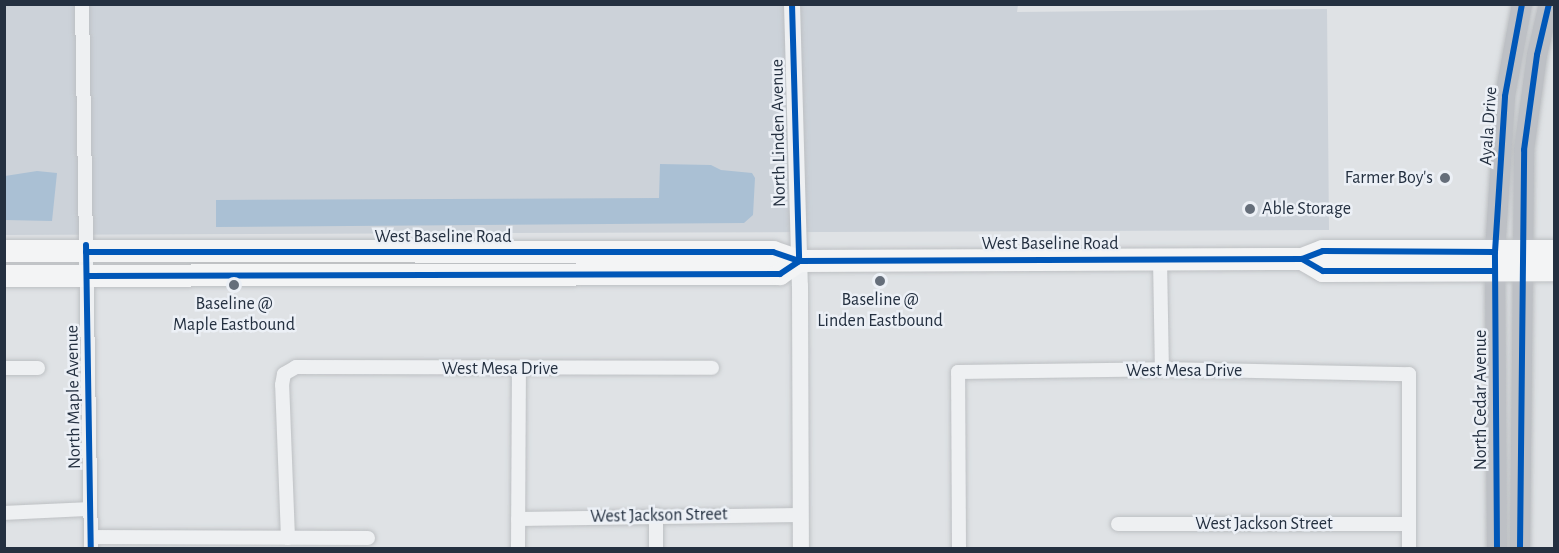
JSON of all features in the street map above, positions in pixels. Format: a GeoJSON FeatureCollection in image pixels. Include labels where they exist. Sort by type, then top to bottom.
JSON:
{"type":"FeatureCollection","features":[{"type":"Feature","properties":{"kind":"main road","name":"Ayala Drive"},"geometry":{"type":"LineString","coordinates":[[1495,262],[1505,96],[1522,4]]}},
{"type":"Feature","properties":{"kind":"main road","name":"Ayala Drive"},"geometry":{"type":"LineString","coordinates":[[1521,261],[1528,116],[1549,4]]}},
{"type":"Feature","properties":{"kind":"main road","name":"West Baseline Road"},"geometry":{"type":"LineString","coordinates":[[4,251],[773,252],[799,261],[1302,259],[1323,251],[1495,262],[1521,261],[1554,251]]}},
{"type":"Feature","properties":{"kind":"main road","name":"West Baseline Road"},"geometry":{"type":"LineString","coordinates":[[4,276],[780,274],[799,261]]}},
{"type":"Feature","properties":{"kind":"main road","name":"West Baseline Road"},"geometry":{"type":"LineString","coordinates":[[1521,261],[1554,270]]}},
{"type":"Feature","properties":{"kind":"main road","name":"North Cedar Avenue"},"geometry":{"type":"LineString","coordinates":[[1520,549],[1521,261]]}},
{"type":"Feature","properties":{"kind":"main road","name":"North Cedar Avenue"},"geometry":{"type":"LineString","coordinates":[[1495,262],[1497,549]]}},
{"type":"Feature","properties":{"kind":"street","name":"North Maple Avenue"},"geometry":{"type":"LineString","coordinates":[[82,4],[91,543]]}},
{"type":"Feature","properties":{"kind":"street","name":"North Linden Avenue"},"geometry":{"type":"LineString","coordinates":[[792,4],[799,261],[801,549]]}},
{"type":"Feature","properties":{"kind":"street"},"geometry":{"type":"LineString","coordinates":[[1160,259],[1162,369]]}},
{"type":"Feature","properties":{"kind":"street","name":"West Mesa Drive"},"geometry":{"type":"LineString","coordinates":[[288,538],[282,385],[284,374],[289,370],[309,367],[712,368]]}},
{"type":"Feature","properties":{"kind":"street"},"geometry":{"type":"LineString","coordinates":[[4,368],[38,368]]}},
{"type":"Feature","properties":{"kind":"street"},"geometry":{"type":"LineString","coordinates":[[518,549],[519,369]]}},
{"type":"Feature","properties":{"kind":"street","name":"West Mesa Drive"},"geometry":{"type":"LineString","coordinates":[[959,549],[958,372],[1162,369],[1409,374],[1409,524]]}},
{"type":"Feature","properties":{"kind":"street"},"geometry":{"type":"LineString","coordinates":[[4,513],[90,509]]}},
{"type":"Feature","properties":{"kind":"street"},"geometry":{"type":"LineString","coordinates":[[656,515],[656,549]]}},
{"type":"Feature","properties":{"kind":"street","name":"West Jackson Street"},"geometry":{"type":"LineString","coordinates":[[518,519],[656,515],[800,515]]}},
{"type":"Feature","properties":{"kind":"street","name":"West Jackson Street"},"geometry":{"type":"LineString","coordinates":[[1118,524],[1409,524]]}},
{"type":"Feature","properties":{"kind":"street"},"geometry":{"type":"LineString","coordinates":[[1409,524],[1409,549]]}},
{"type":"Feature","properties":{"kind":"street"},"geometry":{"type":"LineString","coordinates":[[91,543],[368,538]]}},
{"type":"Feature","properties":{"kind":"shaded area"},"geometry":{"type":"Polygon","coordinates":[[[4,5],[1018,5],[1017,12],[1327,9],[1329,230],[5,235],[4,5]]]}},
{"type":"Feature","properties":{"kind":"water"},"geometry":{"type":"Polygon","coordinates":[[[660,164],[711,165],[721,170],[752,173],[755,178],[753,215],[744,223],[216,227],[216,200],[659,198],[660,164]]]}},
{"type":"Feature","properties":{"kind":"water"},"geometry":{"type":"Polygon","coordinates":[[[37,171],[57,173],[52,221],[5,220],[5,176],[37,171]]]}},
{"type":"Feature","properties":{"kind":"cycle path"},"geometry":{"type":"LineString","coordinates":[[792,4],[799,261]]}},
{"type":"Feature","properties":{"kind":"cycle path"},"geometry":{"type":"LineString","coordinates":[[1497,548],[1495,252],[1505,96],[1522,4]]}},
{"type":"Feature","properties":{"kind":"cycle path"},"geometry":{"type":"LineString","coordinates":[[1520,548],[1524,150],[1537,55],[1549,4]]}},
{"type":"Feature","properties":{"kind":"cycle path"},"geometry":{"type":"LineString","coordinates":[[86,245],[91,548]]}},
{"type":"Feature","properties":{"kind":"cycle path"},"geometry":{"type":"LineString","coordinates":[[86,252],[773,252],[799,261],[1302,259],[1323,251],[1495,252]]}},
{"type":"Feature","properties":{"kind":"cycle path"},"geometry":{"type":"LineString","coordinates":[[1302,259],[1323,271],[1495,271]]}},
{"type":"Feature","properties":{"kind":"cycle path"},"geometry":{"type":"LineString","coordinates":[[87,276],[780,274],[799,261]]}},
{"type":"Feature","properties":{"kind":"place","name":"Farmer Boy's"},"geometry":{"type":"Point","coordinates":[1445,178]}},
{"type":"Feature","properties":{"kind":"place","name":"Able Storage"},"geometry":{"type":"Point","coordinates":[1250,209]}},
{"type":"Feature","properties":{"kind":"place","name":"Baseline @ Linden Eastbound"},"geometry":{"type":"Point","coordinates":[880,281]}},
{"type":"Feature","properties":{"kind":"place","name":"Baseline @ Maple Eastbound"},"geometry":{"type":"Point","coordinates":[234,285]}}]}
